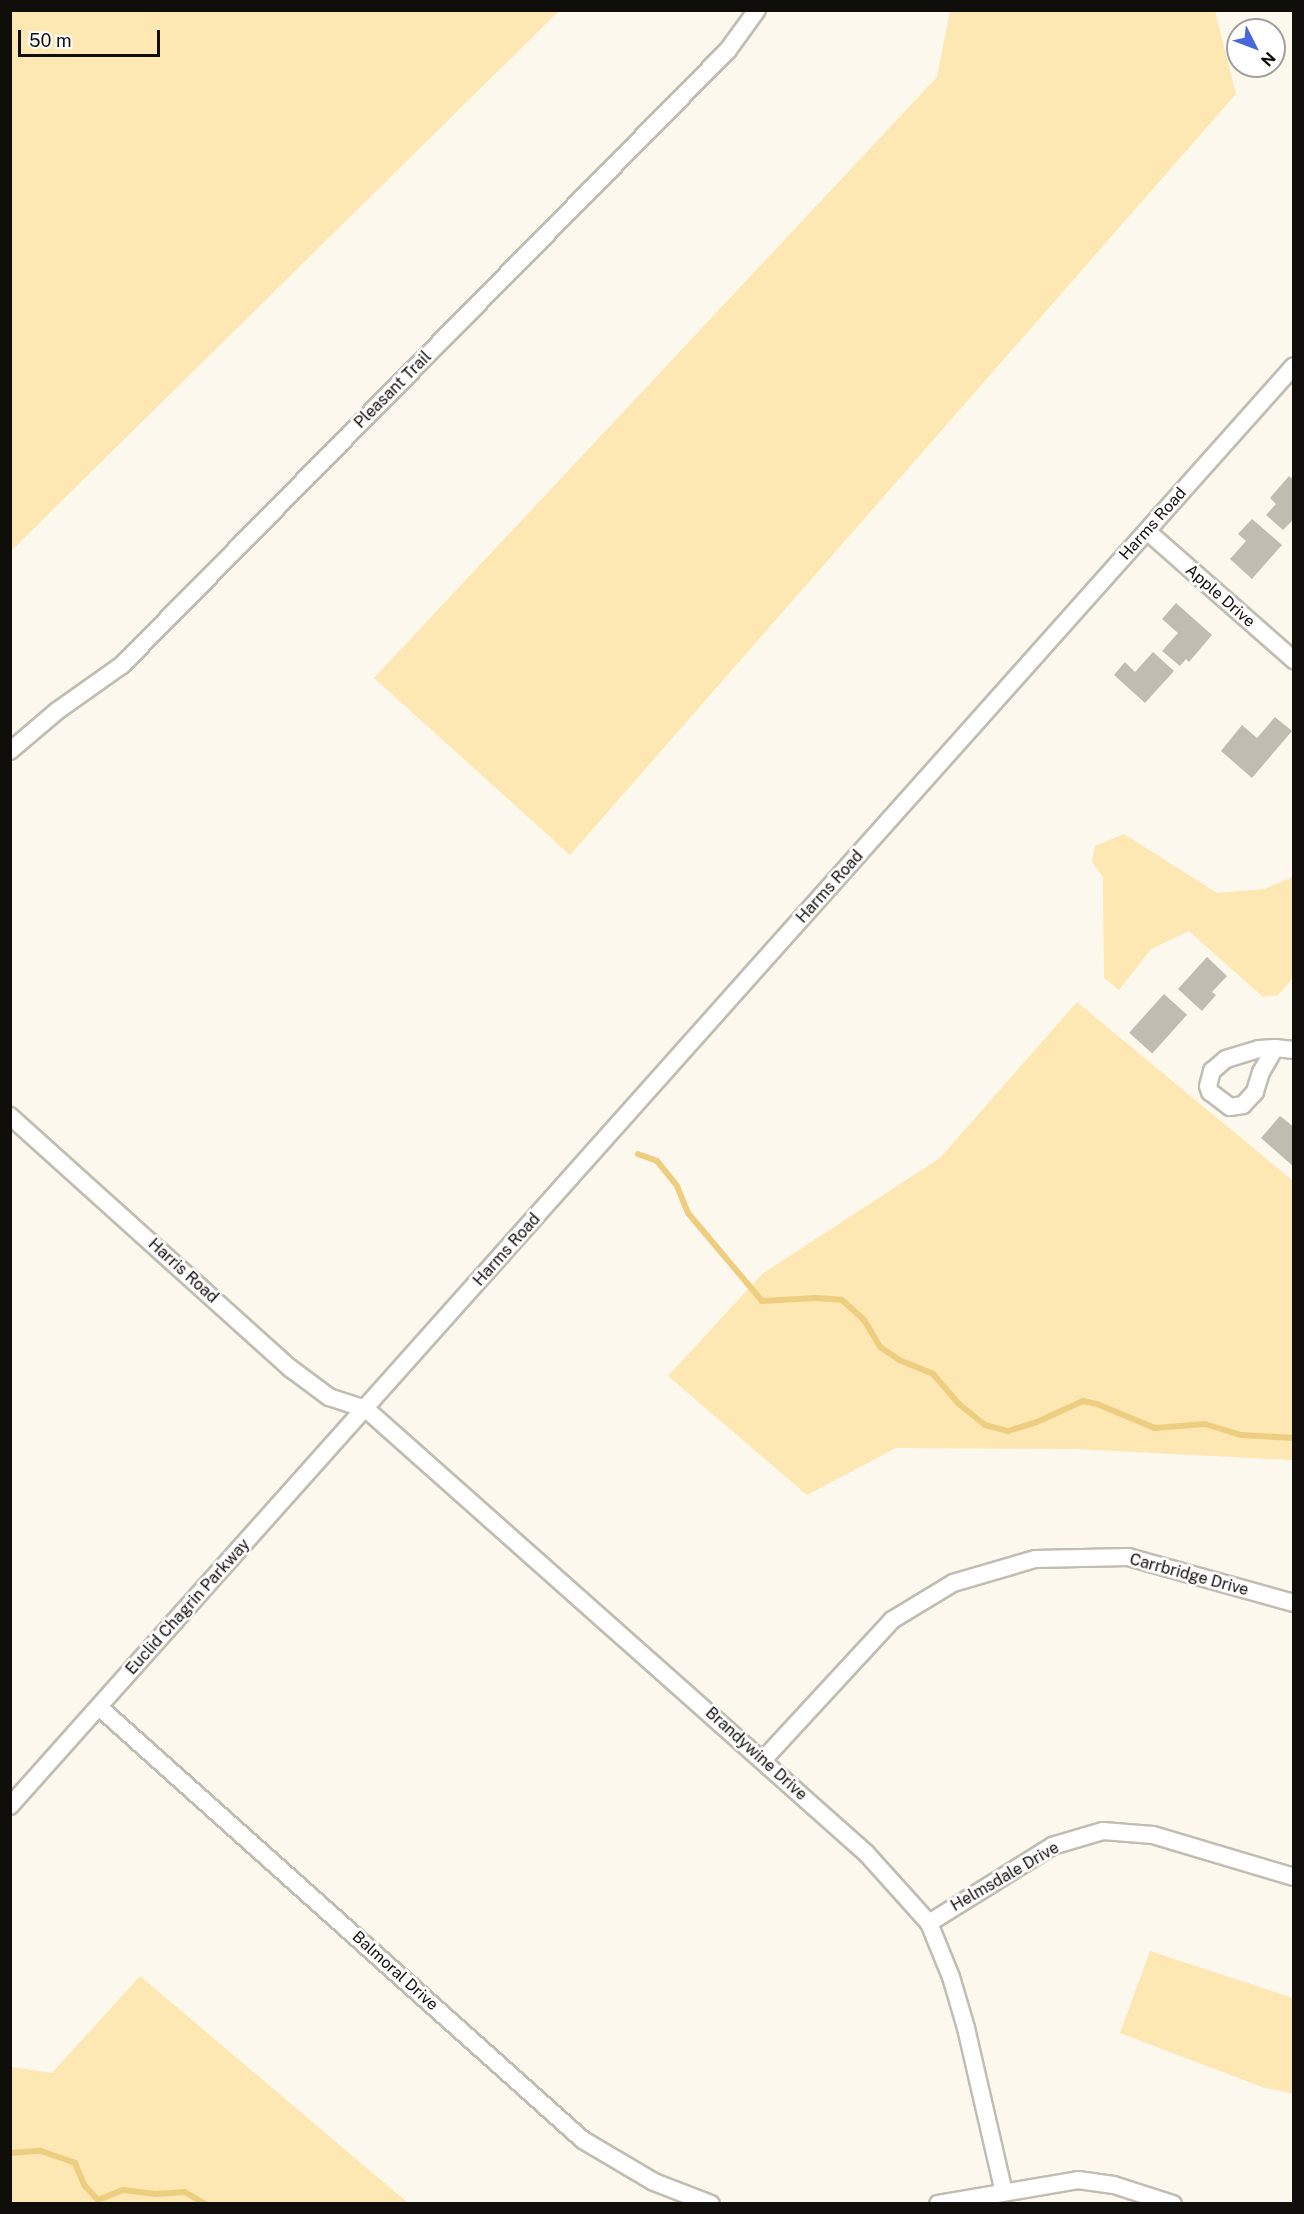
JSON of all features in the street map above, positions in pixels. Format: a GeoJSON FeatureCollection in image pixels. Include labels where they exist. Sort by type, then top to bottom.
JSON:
{"type":"FeatureCollection","features":[{"type":"Feature","properties":{"kind":"street","name":"Pleasant Trail"},"geometry":{"type":"LineString","coordinates":[[10,751],[57,711],[122,665],[728,50],[757,10]]}},
{"type":"Feature","properties":{"kind":"street","name":"Harms Road"},"geometry":{"type":"LineString","coordinates":[[366,1409],[1293,366]]}},
{"type":"Feature","properties":{"kind":"street","name":"Apple Drive"},"geometry":{"type":"LineString","coordinates":[[1147,531],[1293,660]]}},
{"type":"Feature","properties":{"kind":"street"},"geometry":{"type":"LineString","coordinates":[[1275,1048],[1293,1050]]}},
{"type":"Feature","properties":{"kind":"street","name":"Harris Road"},"geometry":{"type":"LineString","coordinates":[[10,1116],[290,1368],[329,1397],[366,1409]]}},
{"type":"Feature","properties":{"kind":"street","name":"Euclid Chagrin Parkway"},"geometry":{"type":"LineString","coordinates":[[10,1806],[366,1409]]}},
{"type":"Feature","properties":{"kind":"street","name":"Brandywine Drive"},"geometry":{"type":"LineString","coordinates":[[366,1409],[866,1852],[928,1923],[951,1977],[966,2028],[1004,2192]]}},
{"type":"Feature","properties":{"kind":"street","name":"Carrbridge Drive"},"geometry":{"type":"LineString","coordinates":[[763,1760],[859,1653],[892,1620],[952,1583],[1035,1559],[1128,1557],[1293,1603]]}},
{"type":"Feature","properties":{"kind":"street","name":"Balmoral Drive"},"geometry":{"type":"LineString","coordinates":[[99,1707],[583,2140],[654,2182],[711,2204]]}},
{"type":"Feature","properties":{"kind":"street","name":"Helmsdale Drive"},"geometry":{"type":"LineString","coordinates":[[928,1923],[1052,1846],[1103,1831],[1153,1835],[1293,1877]]}},
{"type":"Feature","properties":{"kind":"street"},"geometry":{"type":"LineString","coordinates":[[938,2204],[1078,2180],[1114,2185],[1173,2204]]}},
{"type":"Feature","properties":{"kind":"shaded area"},"geometry":{"type":"Polygon","coordinates":[[[11,10],[559,10],[559,11],[11,551],[11,10]]]}},
{"type":"Feature","properties":{"kind":"shaded area"},"geometry":{"type":"Polygon","coordinates":[[[950,11],[1215,11],[1226,54],[1226,78],[1232,78],[1236,94],[570,855],[374,678],[937,77],[950,11]]]}},
{"type":"Feature","properties":{"kind":"shaded area"},"geometry":{"type":"Polygon","coordinates":[[[1124,834],[1217,893],[1264,889],[1293,877],[1293,978],[1278,995],[1263,997],[1189,931],[1151,949],[1119,990],[1104,978],[1103,877],[1092,862],[1095,846],[1124,834]]]}},
{"type":"Feature","properties":{"kind":"shaded area"},"geometry":{"type":"Polygon","coordinates":[[[1077,1002],[1293,1181],[1293,1460],[1077,1449],[896,1448],[807,1495],[668,1376],[762,1274],[940,1158],[1077,1002]]]}},
{"type":"Feature","properties":{"kind":"shaded area"},"geometry":{"type":"Polygon","coordinates":[[[1150,1951],[1293,1998],[1293,2094],[1262,2087],[1120,2033],[1150,1951]]]}},
{"type":"Feature","properties":{"kind":"shaded area"},"geometry":{"type":"Polygon","coordinates":[[[140,1976],[408,2203],[11,2203],[11,2067],[52,2073],[140,1976]]]}},
{"type":"Feature","properties":{"kind":"building"},"geometry":{"type":"Polygon","coordinates":[[[1289,476],[1294,480],[1294,519],[1283,530],[1266,515],[1276,504],[1270,498],[1289,476]]]}},
{"type":"Feature","properties":{"kind":"building"},"geometry":{"type":"Polygon","coordinates":[[[1252,519],[1282,545],[1252,579],[1230,559],[1246,541],[1238,534],[1252,519]]]}},
{"type":"Feature","properties":{"kind":"building"},"geometry":{"type":"Polygon","coordinates":[[[1176,603],[1212,635],[1189,662],[1186,659],[1180,666],[1162,651],[1178,633],[1162,619],[1176,603]]]}},
{"type":"Feature","properties":{"kind":"building"},"geometry":{"type":"Polygon","coordinates":[[[1153,652],[1174,671],[1145,703],[1114,675],[1125,662],[1135,672],[1153,652]]]}},
{"type":"Feature","properties":{"kind":"building"},"geometry":{"type":"Polygon","coordinates":[[[1275,717],[1292,731],[1252,778],[1221,751],[1242,725],[1257,738],[1275,717]]]}},
{"type":"Feature","properties":{"kind":"building"},"geometry":{"type":"Polygon","coordinates":[[[1207,957],[1227,976],[1212,992],[1216,995],[1202,1011],[1178,989],[1207,957]]]}},
{"type":"Feature","properties":{"kind":"building"},"geometry":{"type":"Polygon","coordinates":[[[1164,994],[1187,1015],[1152,1053],[1129,1033],[1164,994]]]}},
{"type":"Feature","properties":{"kind":"building"},"geometry":{"type":"Polygon","coordinates":[[[1280,1116],[1294,1127],[1294,1167],[1261,1138],[1280,1116]]]}},
{"type":"Feature","properties":{"kind":"waterway"},"geometry":{"type":"LineString","coordinates":[[638,1154],[657,1161],[677,1186],[688,1213],[762,1301],[816,1298],[842,1300],[864,1320],[880,1347],[899,1360],[933,1374],[959,1404],[985,1425],[1008,1431],[1037,1422],[1083,1401],[1097,1404],[1155,1428],[1205,1424],[1241,1435],[1294,1438]]}},
{"type":"Feature","properties":{"kind":"waterway"},"geometry":{"type":"LineString","coordinates":[[10,2153],[41,2151],[75,2163],[85,2186],[98,2200],[123,2190],[156,2194],[185,2192],[205,2204]]}}]}
